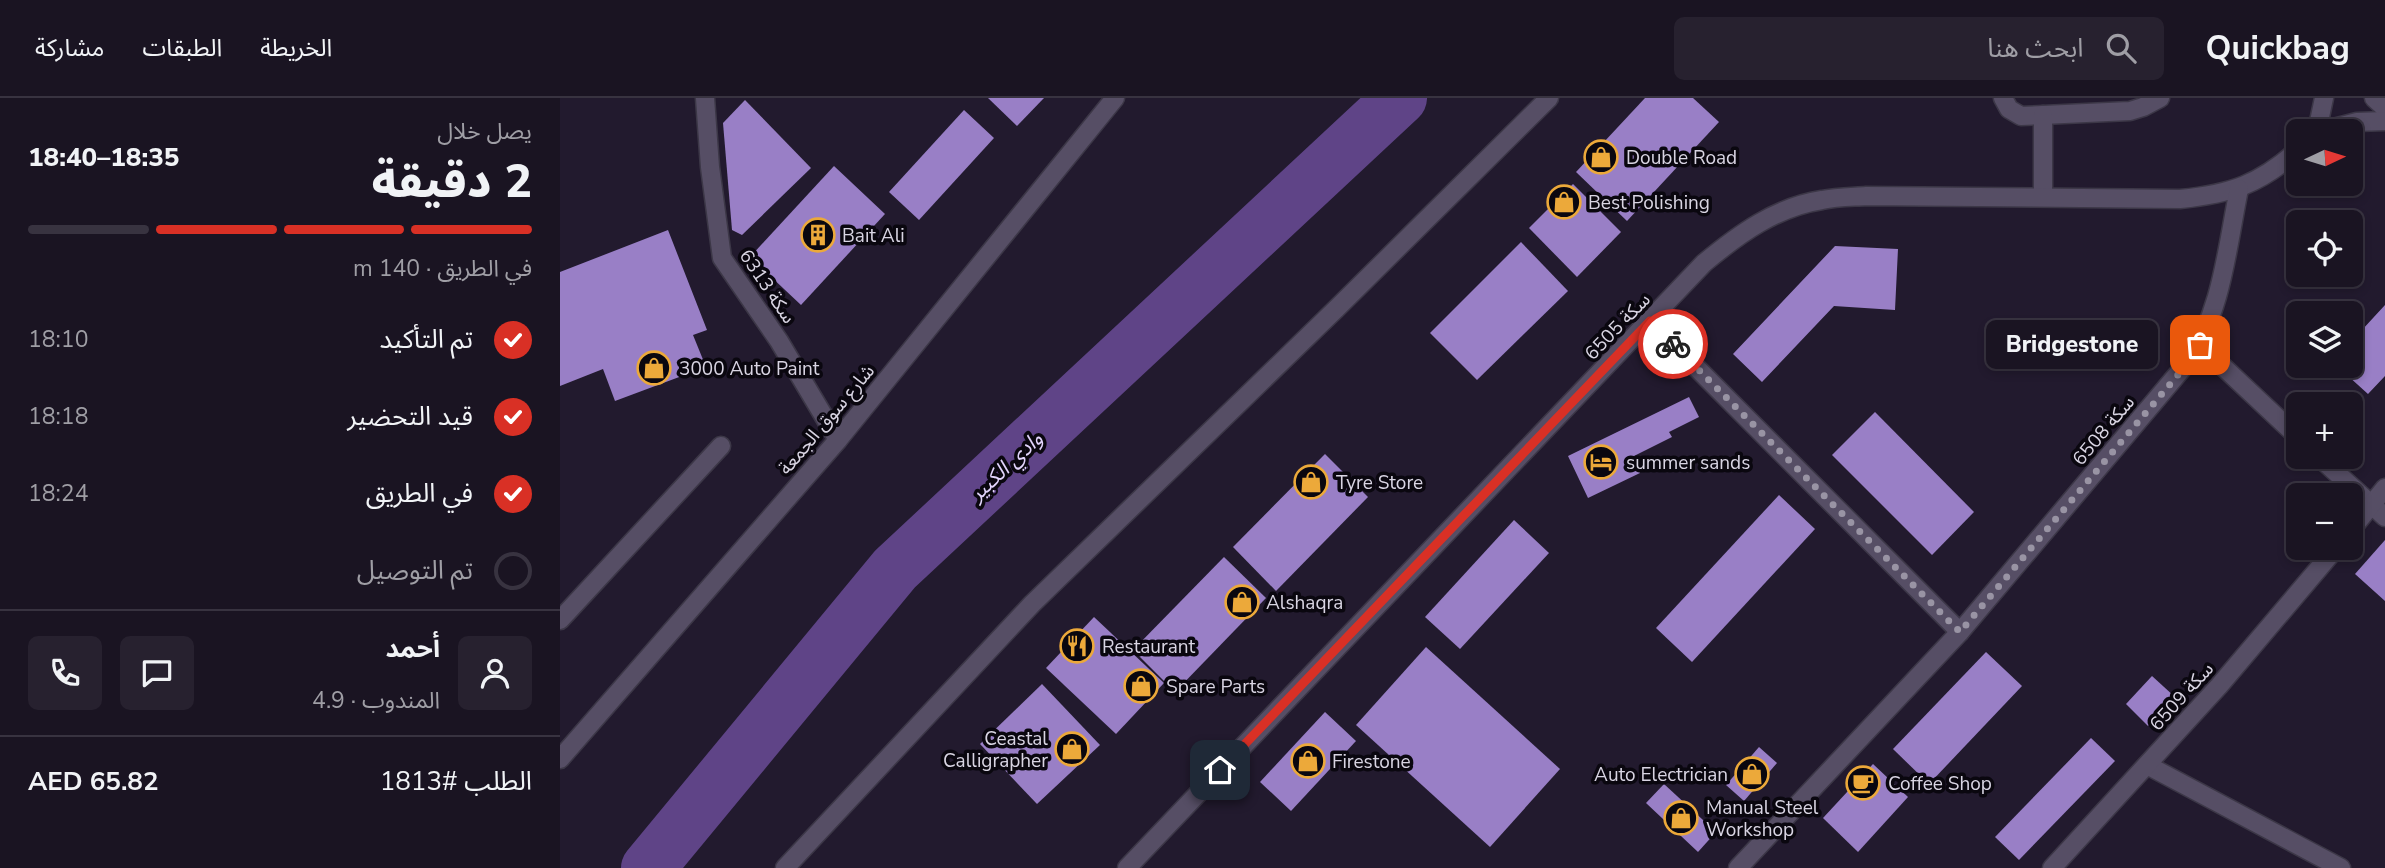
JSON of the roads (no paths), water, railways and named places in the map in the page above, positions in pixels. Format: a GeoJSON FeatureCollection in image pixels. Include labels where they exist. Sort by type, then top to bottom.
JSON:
{"type":"FeatureCollection","features":[{"type":"Feature","properties":{"kind":"street","name":"سكة 6313"},"geometry":{"type":"LineString","coordinates":[[705,98],[710,167],[722,258],[779,341],[838,440]]}},
{"type":"Feature","properties":{"kind":"street","name":"شارع سوق الجمعة"},"geometry":{"type":"LineString","coordinates":[[560,759],[838,440],[1115,98]]}},
{"type":"Feature","properties":{"kind":"street"},"geometry":{"type":"LineString","coordinates":[[785,868],[1032,604],[1549,98]]}},
{"type":"Feature","properties":{"kind":"street"},"geometry":{"type":"LineString","coordinates":[[2003,98],[2014,114],[2043,115],[2130,111],[2160,98]]}},
{"type":"Feature","properties":{"kind":"street"},"geometry":{"type":"LineString","coordinates":[[2320,119],[2324,98]]}},
{"type":"Feature","properties":{"kind":"street"},"geometry":{"type":"LineString","coordinates":[[2374,98],[2385,108]]}},
{"type":"Feature","properties":{"kind":"street"},"geometry":{"type":"LineString","coordinates":[[2043,115],[2043,197]]}},
{"type":"Feature","properties":{"kind":"street"},"geometry":{"type":"LineString","coordinates":[[2363,122],[2385,121]]}},
{"type":"Feature","properties":{"kind":"street","name":"سكة 6505"},"geometry":{"type":"LineString","coordinates":[[1127,868],[1712,256],[1738,235],[1778,213],[1821,200],[1866,195],[2180,199],[2213,195],[2239,189],[2263,177],[2286,159]]}},
{"type":"Feature","properties":{"kind":"street","name":"سكة 6508"},"geometry":{"type":"LineString","coordinates":[[1738,868],[1960,632],[2188,363],[2211,321],[2239,189]]}},
{"type":"Feature","properties":{"kind":"street"},"geometry":{"type":"LineString","coordinates":[[1650,321],[1960,632]]}},
{"type":"Feature","properties":{"kind":"street"},"geometry":{"type":"LineString","coordinates":[[2200,345],[2286,426]]}},
{"type":"Feature","properties":{"kind":"street"},"geometry":{"type":"LineString","coordinates":[[560,620],[721,446]]}},
{"type":"Feature","properties":{"kind":"street"},"geometry":{"type":"LineString","coordinates":[[2332,469],[2378,511]]}},
{"type":"Feature","properties":{"kind":"street"},"geometry":{"type":"LineString","coordinates":[[2363,522],[2378,511],[2385,488]]}},
{"type":"Feature","properties":{"kind":"street","name":"سكة 6509"},"geometry":{"type":"LineString","coordinates":[[2052,868],[2219,686],[2326,560]]}},
{"type":"Feature","properties":{"kind":"street"},"geometry":{"type":"LineString","coordinates":[[2147,765],[2341,868]]}},
{"type":"Feature","properties":{"kind":"waterway","name":"وادي الكبير"},"geometry":{"type":"LineString","coordinates":[[648,868],[895,569],[1400,98]]}},
{"type":"Feature","properties":{"kind":"place","name":"Double Road"},"geometry":{"type":"Point","coordinates":[1601,157]}},
{"type":"Feature","properties":{"kind":"place","name":"Best Polishing"},"geometry":{"type":"Point","coordinates":[1564,202]}},
{"type":"Feature","properties":{"kind":"place","name":"Bait Ali"},"geometry":{"type":"Point","coordinates":[818,235]}},
{"type":"Feature","properties":{"kind":"place","name":"Bridgestone"},"geometry":{"type":"Point","coordinates":[2200,345]}},
{"type":"Feature","properties":{"kind":"place","name":"3000 Auto Paint"},"geometry":{"type":"Point","coordinates":[654,368]}},
{"type":"Feature","properties":{"kind":"place","name":"summer sands"},"geometry":{"type":"Point","coordinates":[1601,462]}},
{"type":"Feature","properties":{"kind":"place","name":"Tyre Store"},"geometry":{"type":"Point","coordinates":[1311,482]}},
{"type":"Feature","properties":{"kind":"place","name":"Alshaqra"},"geometry":{"type":"Point","coordinates":[1242,602]}},
{"type":"Feature","properties":{"kind":"place","name":"Restaurant"},"geometry":{"type":"Point","coordinates":[1077,646]}},
{"type":"Feature","properties":{"kind":"place","name":"Spare Parts"},"geometry":{"type":"Point","coordinates":[1141,686]}},
{"type":"Feature","properties":{"kind":"place","name":"Ceastal Calligrapher"},"geometry":{"type":"Point","coordinates":[1072,749]}},
{"type":"Feature","properties":{"kind":"place","name":"Firestone"},"geometry":{"type":"Point","coordinates":[1308,761]}},
{"type":"Feature","properties":{"kind":"place","name":"Auto Electrician"},"geometry":{"type":"Point","coordinates":[1752,774]}},
{"type":"Feature","properties":{"kind":"place","name":"Coffee Shop"},"geometry":{"type":"Point","coordinates":[1863,783]}},
{"type":"Feature","properties":{"kind":"place","name":"Manual Steel Workshop"},"geometry":{"type":"Point","coordinates":[1681,818]}}]}
